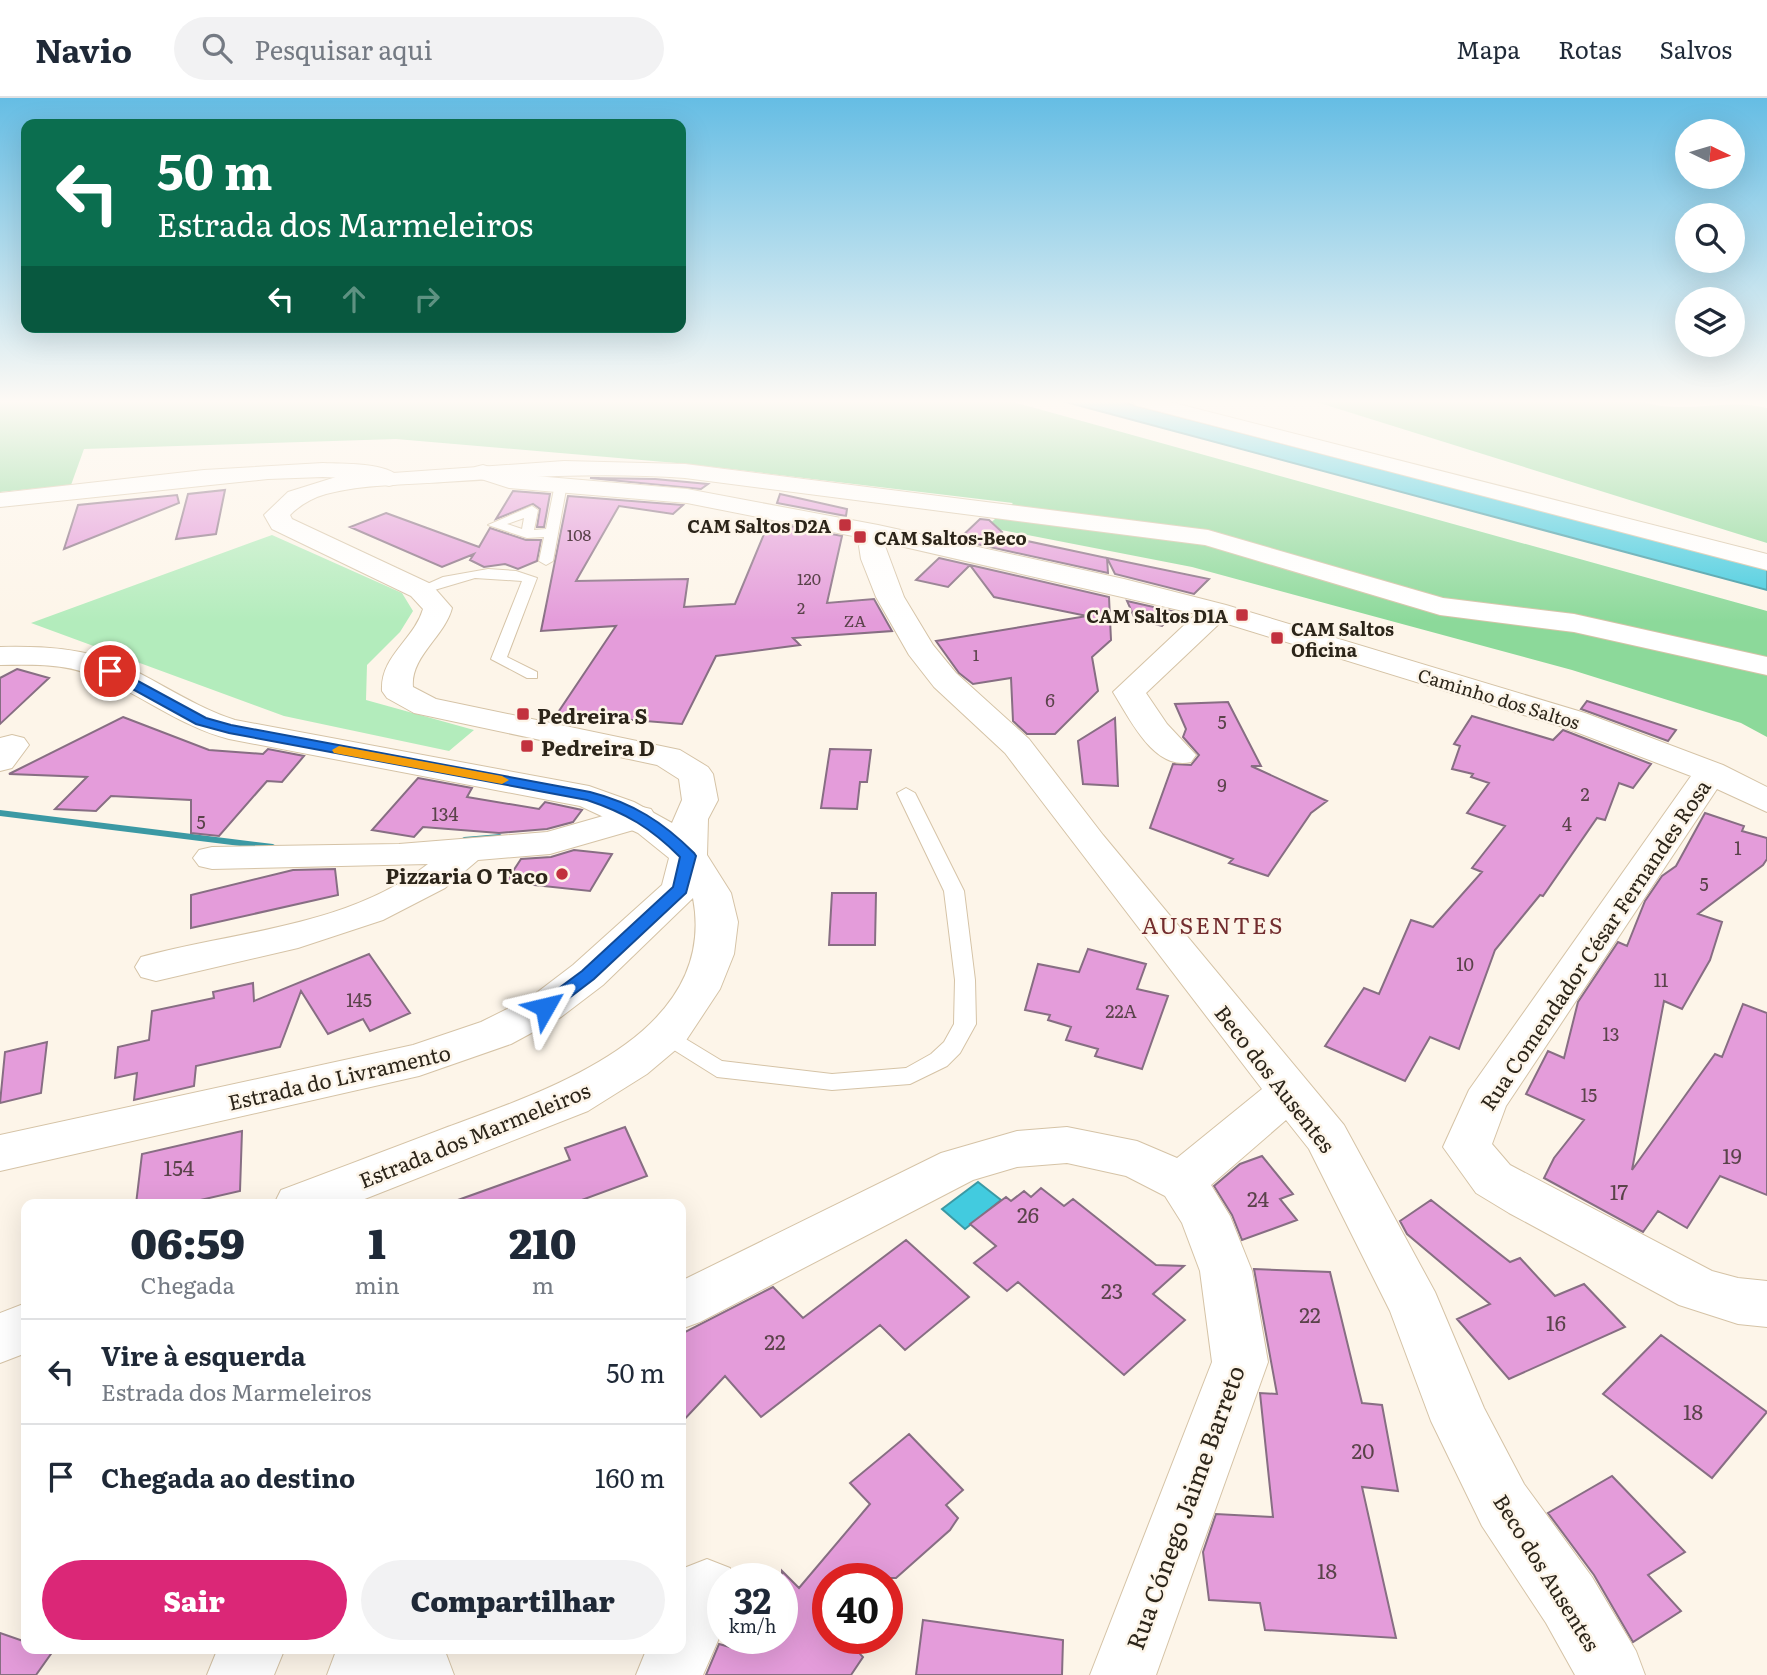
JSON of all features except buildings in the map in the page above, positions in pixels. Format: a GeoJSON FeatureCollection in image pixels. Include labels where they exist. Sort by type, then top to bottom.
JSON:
{"type":"FeatureCollection","features":[{"type":"Feature","properties":{"kind":"street"},"geometry":{"type":"LineString","coordinates":[[0,500],[248,475]]}},
{"type":"Feature","properties":{"kind":"street"},"geometry":{"type":"LineString","coordinates":[[373,475],[389,479]]}},
{"type":"Feature","properties":{"kind":"street"},"geometry":{"type":"LineString","coordinates":[[421,590],[296,534],[281,524],[277,515],[288,502],[318,488],[449,475]]}},
{"type":"Feature","properties":{"kind":"street","name":"Caminho dos Saltos"},"geometry":{"type":"LineString","coordinates":[[491,475],[509,481],[660,492],[878,533],[1114,585],[1216,611],[1574,720],[1711,772],[1767,801]]}},
{"type":"Feature","properties":{"kind":"street"},"geometry":{"type":"LineString","coordinates":[[698,475],[1208,538],[1440,606],[1574,623],[1767,666]]}},
{"type":"Feature","properties":{"kind":"street"},"geometry":{"type":"LineString","coordinates":[[1428,475],[1767,562]]}},
{"type":"Feature","properties":{"kind":"street","name":"Beco dos Ausentes"},"geometry":{"type":"LineString","coordinates":[[878,533],[872,546],[874,559],[890,597],[920,649],[944,680],[1017,746],[1288,1093],[1327,1138],[1416,1308],[1460,1421],[1503,1505],[1569,1600],[1612,1675]]}},
{"type":"Feature","properties":{"kind":"street","name":"Estrada do Livramento"},"geometry":{"type":"LineString","coordinates":[[0,1153],[419,1060],[496,1033],[545,1007],[588,975],[680,889],[688,856],[690,819],[700,800],[696,774],[684,765],[635,749],[435,708],[398,691],[396,681],[404,662],[437,621],[438,608],[421,590]]}},
{"type":"Feature","properties":{"kind":"street"},"geometry":{"type":"LineString","coordinates":[[1179,754],[1155,731],[1129,692],[1216,611]]}},
{"type":"Feature","properties":{"kind":"street","name":"Estrada dos Marmeleiros"},"geometry":{"type":"LineString","coordinates":[[0,656],[45,657],[110,671],[201,721],[229,729],[590,797],[659,827],[703,874],[715,901],[718,934],[708,972],[689,1006],[666,1035],[613,1077],[572,1099],[312,1199]]}},
{"type":"Feature","properties":{"kind":"street","name":"Rua Comendador César Fernandes Rosa"},"geometry":{"type":"LineString","coordinates":[[1711,772],[1485,1102],[1467,1147],[1493,1179],[1698,1289],[1738,1301],[1767,1304]]}},
{"type":"Feature","properties":{"kind":"street"},"geometry":{"type":"LineString","coordinates":[[212,858],[399,855],[550,843],[638,817]]}},
{"type":"Feature","properties":{"kind":"street"},"geometry":{"type":"LineString","coordinates":[[156,967],[254,947],[335,923],[399,897],[431,880],[468,849]]}},
{"type":"Feature","properties":{"kind":"street"},"geometry":{"type":"LineString","coordinates":[[686,1303],[958,1166],[1017,1149],[1067,1145],[1137,1160],[1182,1182],[1288,1093]]}},
{"type":"Feature","properties":{"kind":"street","name":"Rua Cónego Jaime Barreto"},"geometry":{"type":"LineString","coordinates":[[1123,1675],[1240,1362],[1226,1271],[1205,1216],[1182,1182]]}},
{"type":"Feature","properties":{"kind":"street"},"geometry":{"type":"LineString","coordinates":[[0,1339],[21,1329]]}},
{"type":"Feature","properties":{"kind":"street"},"geometry":{"type":"LineString","coordinates":[[686,1637],[707,1591]]}},
{"type":"Feature","properties":{"kind":"street"},"geometry":{"type":"LineString","coordinates":[[240,1675],[249,1654]]}},
{"type":"Feature","properties":{"kind":"street"},"geometry":{"type":"LineString","coordinates":[[669,1675],[678,1654]]}},
{"type":"Feature","properties":{"kind":"street"},"geometry":{"type":"LineString","coordinates":[[360,1675],[389,1670],[421,1675]]}},
{"type":"Feature","properties":{"kind":"lane"},"geometry":{"type":"LineString","coordinates":[[546,561],[561,484]]}},
{"type":"Feature","properties":{"kind":"lane"},"geometry":{"type":"LineString","coordinates":[[527,534],[552,533]]}},
{"type":"Feature","properties":{"kind":"lane"},"geometry":{"type":"LineString","coordinates":[[421,590],[470,573],[496,572],[530,578],[499,659],[532,675]]}},
{"type":"Feature","properties":{"kind":"lane"},"geometry":{"type":"LineString","coordinates":[[666,1035],[717,1069],[832,1082],[910,1076],[939,1060],[952,1047],[965,1024],[965,980],[954,891],[906,793]]}},
{"type":"Feature","properties":{"kind":"green space"},"geometry":{"type":"Polygon","coordinates":[[[0,475],[75,475],[71,485],[0,492],[0,475]]]}},
{"type":"Feature","properties":{"kind":"green space"},"geometry":{"type":"Polygon","coordinates":[[[776,475],[1275,475],[1767,611],[1767,737],[1741,723],[1572,670],[1192,567],[986,527],[1013,503],[776,475]]]}},
{"type":"Feature","properties":{"kind":"green space"},"geometry":{"type":"Polygon","coordinates":[[[1548,475],[1767,475],[1767,543],[1548,475]]]}},
{"type":"Feature","properties":{"kind":"green space"},"geometry":{"type":"Polygon","coordinates":[[[272,535],[402,593],[413,611],[400,632],[367,665],[366,700],[474,730],[449,751],[284,716],[31,623],[272,535]]]}},
{"type":"Feature","properties":{"kind":"water"},"geometry":{"type":"Polygon","coordinates":[[[1337,475],[1404,475],[1767,568],[1767,590],[1337,475]]]}},
{"type":"Feature","properties":{"kind":"water"},"geometry":{"type":"Polygon","coordinates":[[[978,1182],[1001,1200],[965,1229],[942,1209],[978,1182]]]}},
{"type":"Feature","properties":{"kind":"waterway"},"geometry":{"type":"LineString","coordinates":[[0,813],[273,847]]}},
{"type":"Feature","properties":{"kind":"waterway"},"geometry":{"type":"LineString","coordinates":[[464,840],[500,837]]}},
{"type":"Feature","properties":{"kind":"slow traffic"},"geometry":{"type":"LineString","coordinates":[[339,750],[502,780]]}},
{"type":"Feature","properties":{"kind":"place","name":"CAM Saltos D2A"},"geometry":{"type":"Point","coordinates":[845,525]}},
{"type":"Feature","properties":{"kind":"place","name":"CAM Saltos-Beco"},"geometry":{"type":"Point","coordinates":[860,537]}},
{"type":"Feature","properties":{"kind":"place","name":"CAM Saltos D1A"},"geometry":{"type":"Point","coordinates":[1242,615]}},
{"type":"Feature","properties":{"kind":"place","name":"CAM Saltos Oficina"},"geometry":{"type":"Point","coordinates":[1277,638]}},
{"type":"Feature","properties":{"kind":"place","name":"Pedreira S"},"geometry":{"type":"Point","coordinates":[523,714]}},
{"type":"Feature","properties":{"kind":"place","name":"Pedreira D"},"geometry":{"type":"Point","coordinates":[527,746]}},
{"type":"Feature","properties":{"kind":"place","name":"Pizzaria O Taco"},"geometry":{"type":"Point","coordinates":[562,874]}},
{"type":"Feature","properties":{"kind":"district","name":"AUSENTES"},"geometry":{"type":"Point","coordinates":[1213,924]}},
{"type":"Feature","properties":{"kind":"route"},"geometry":{"type":"LineString","coordinates":[[110,671],[201,721],[229,729],[590,797],[615,805],[659,827],[688,856],[680,889],[588,975],[545,1007]]}}]}
